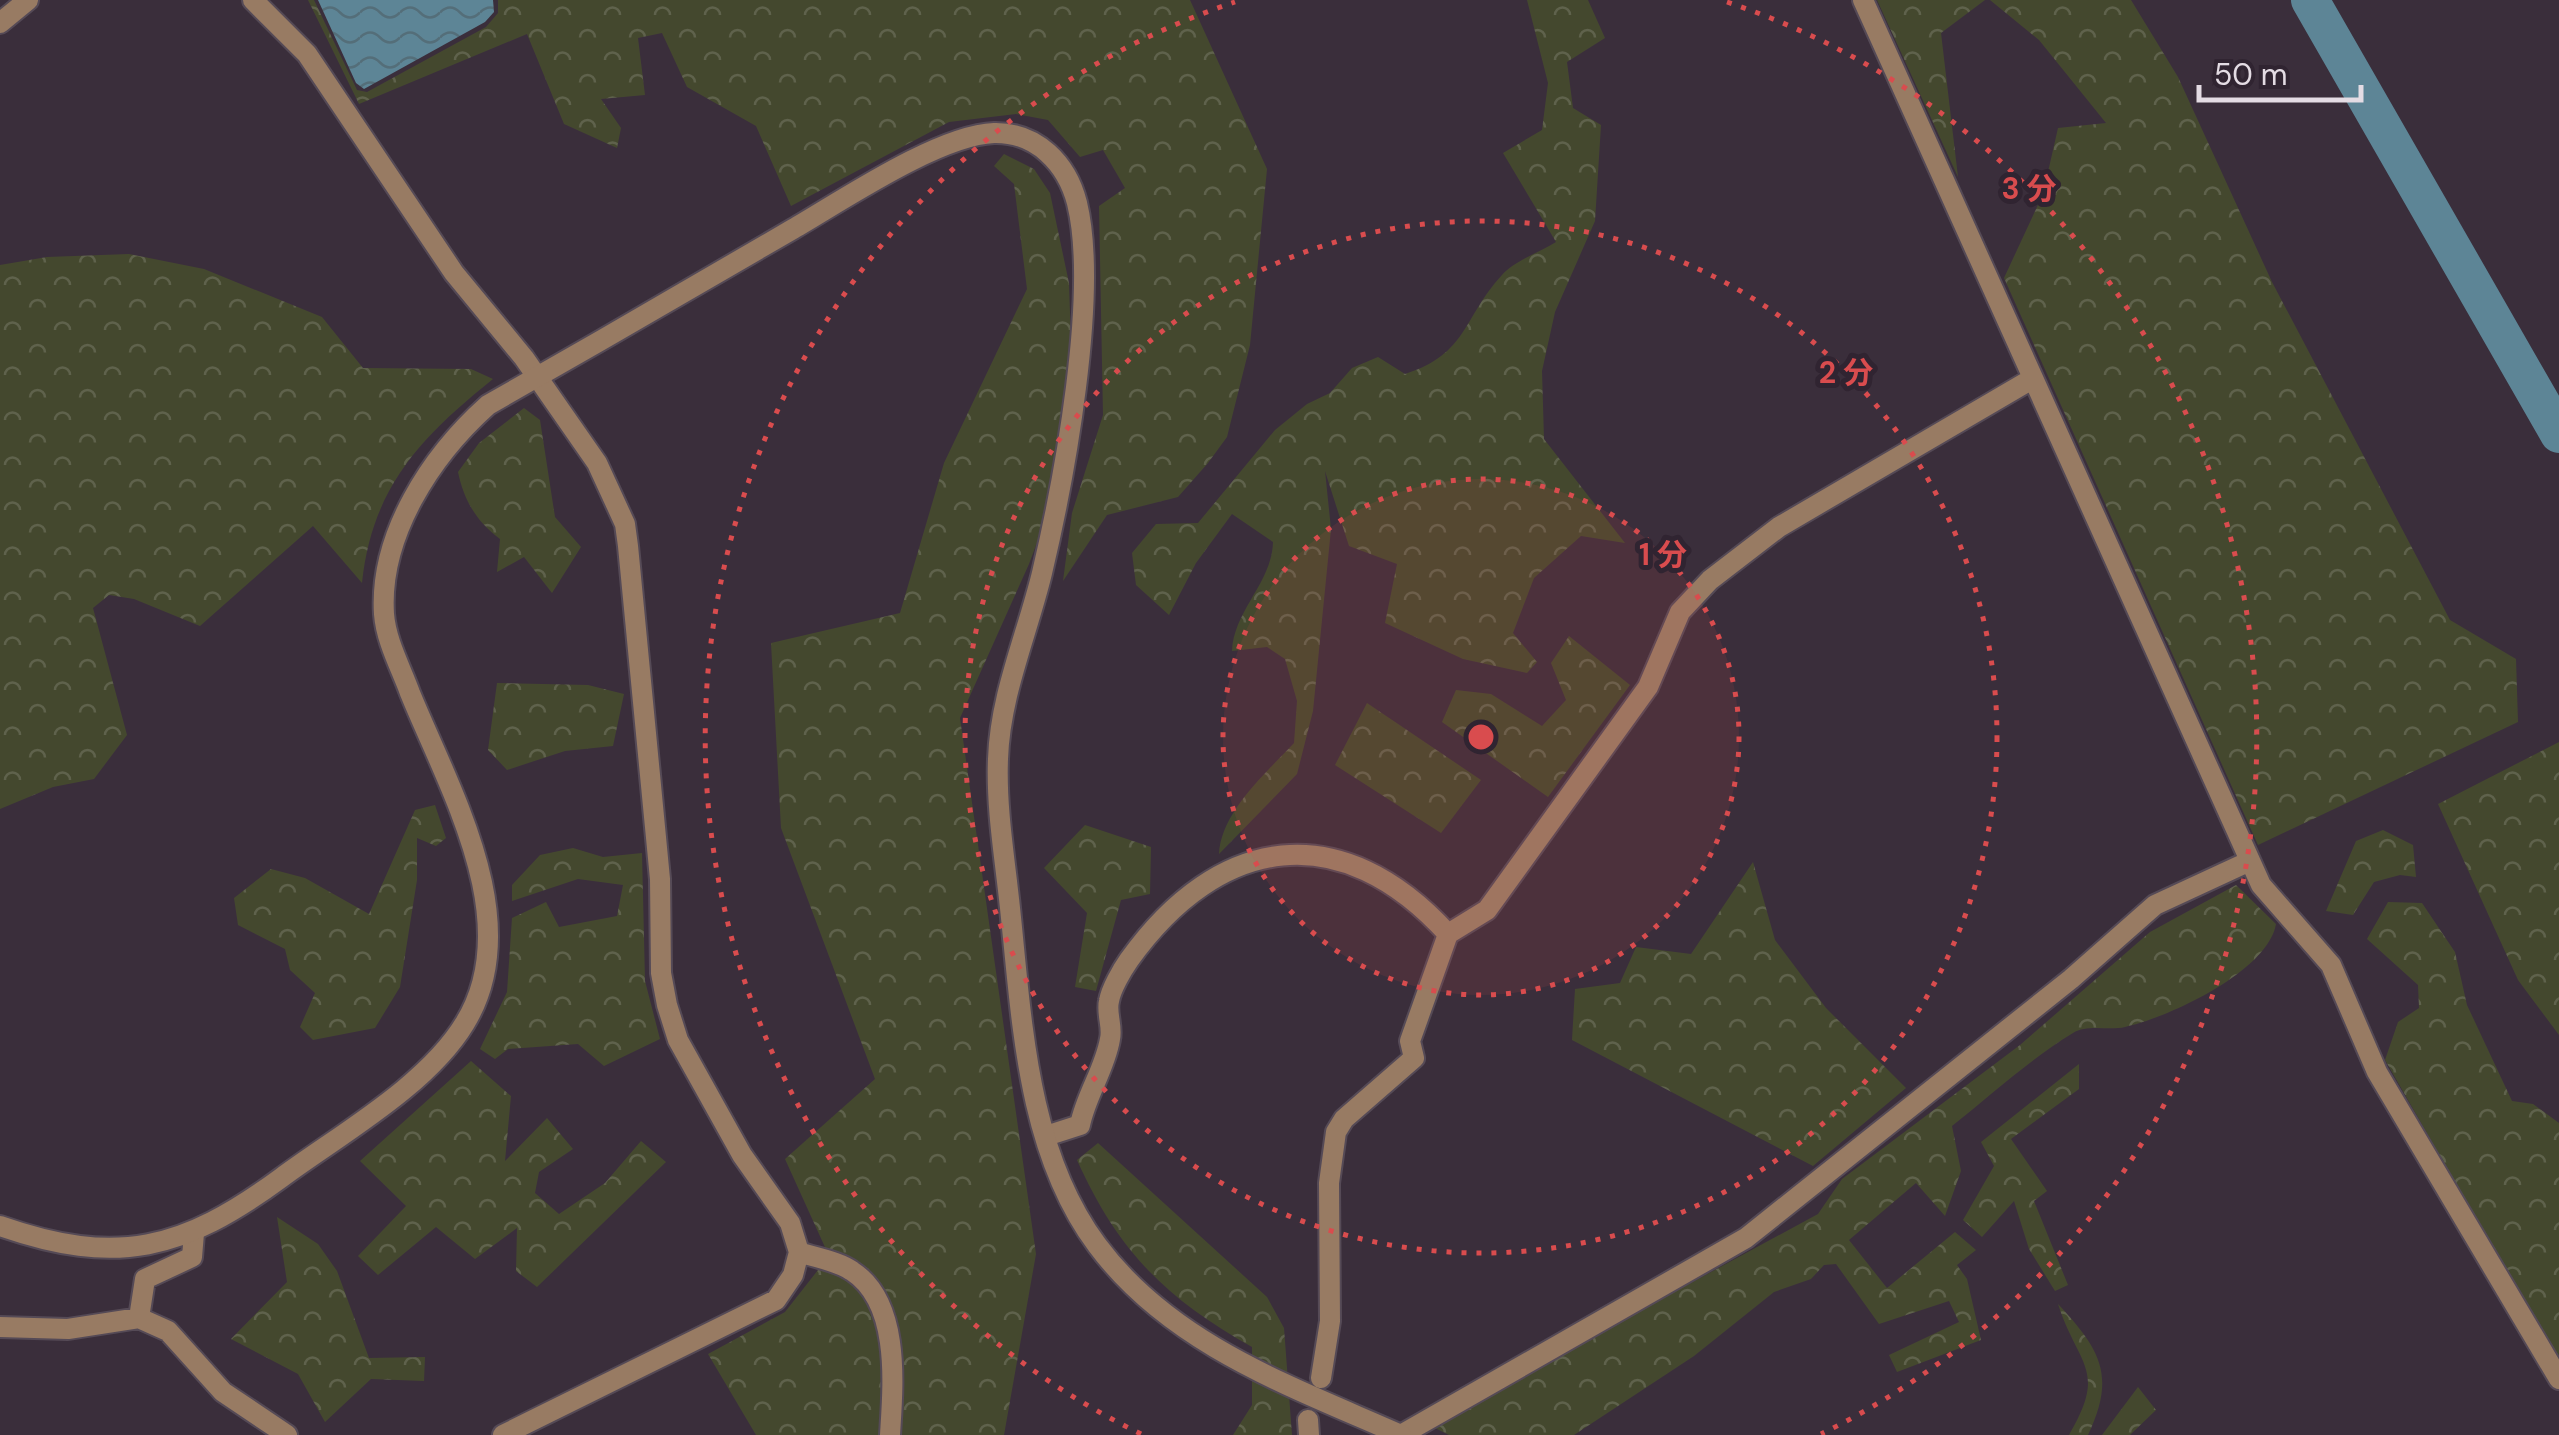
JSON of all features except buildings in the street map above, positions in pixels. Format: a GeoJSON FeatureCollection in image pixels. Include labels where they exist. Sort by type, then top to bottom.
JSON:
{"type":"FeatureCollection","features":[{"type":"Feature","properties":{"kind":"street"},"geometry":{"type":"LineString","coordinates":[[0,23],[28,0]]}},
{"type":"Feature","properties":{"kind":"street"},"geometry":{"type":"LineString","coordinates":[[252,0],[308,54],[454,273],[596,463],[625,524],[660,879],[661,973],[667,1006],[678,1040],[742,1155],[790,1222],[799,1252],[794,1276],[776,1300],[503,1435]]}},
{"type":"Feature","properties":{"kind":"street"},"geometry":{"type":"LineString","coordinates":[[1863,0],[2267,895],[2331,966],[2377,1072],[2559,1379]]}},
{"type":"Feature","properties":{"kind":"street"},"geometry":{"type":"LineString","coordinates":[[0,1226],[49,1243],[98,1248],[155,1244],[194,1233],[249,1202],[427,1070],[466,1022],[485,957],[488,922],[480,876],[384,619],[384,587],[403,520],[437,460],[459,431],[488,406],[945,145],[992,133],[1034,142],[1063,168],[1078,204],[1082,283],[1076,379],[1042,572],[1006,695],[998,754],[998,798],[1018,983],[1046,1136],[1060,1179],[1096,1244],[1177,1323],[1249,1369],[1401,1435],[1746,1238],[2071,980],[2155,904],[2250,861]]}},
{"type":"Feature","properties":{"kind":"street"},"geometry":{"type":"LineString","coordinates":[[1321,1378],[1330,1321],[1328,1183],[1336,1132],[1344,1118],[1414,1058],[1410,1042],[1448,934],[1487,910],[1648,687],[1680,612],[1710,580],[1779,527],[2032,380]]}},
{"type":"Feature","properties":{"kind":"street"},"geometry":{"type":"LineString","coordinates":[[1046,1136],[1080,1126],[1086,1094],[1110,1039],[1109,1001],[1128,960],[1198,886],[1253,860],[1291,851],[1330,856],[1372,873],[1428,912],[1448,934]]}},
{"type":"Feature","properties":{"kind":"street"},"geometry":{"type":"LineString","coordinates":[[139,1318],[145,1279],[192,1258],[194,1233]]}},
{"type":"Feature","properties":{"kind":"street"},"geometry":{"type":"LineString","coordinates":[[799,1252],[850,1270],[866,1284],[887,1326],[892,1384],[890,1435]]}},
{"type":"Feature","properties":{"kind":"street"},"geometry":{"type":"LineString","coordinates":[[0,1327],[68,1330],[139,1318],[168,1331],[223,1392],[286,1435]]}},
{"type":"Feature","properties":{"kind":"green space"},"geometry":{"type":"Polygon","coordinates":[[[308,0],[314,0],[357,90],[367,92],[486,27],[498,13],[498,0],[1190,0],[1267,169],[1250,345],[1227,437],[1178,497],[1107,515],[1063,581],[1072,513],[1103,415],[1099,206],[1125,188],[1103,150],[1080,157],[1048,120],[1016,114],[949,122],[791,206],[756,126],[687,87],[662,33],[638,38],[645,95],[601,99],[621,128],[617,148],[564,124],[527,34],[359,104],[308,0]]]}},
{"type":"Feature","properties":{"kind":"green space"},"geometry":{"type":"Polygon","coordinates":[[[1527,0],[1588,0],[1605,38],[1567,62],[1573,108],[1601,125],[1595,221],[1555,312],[1542,371],[1544,439],[1625,543],[1581,536],[1534,578],[1513,633],[1537,662],[1527,673],[1463,659],[1385,623],[1397,564],[1349,546],[1325,471],[1331,529],[1313,711],[1297,774],[1219,854],[1236,808],[1294,743],[1297,701],[1285,659],[1267,647],[1232,651],[1239,622],[1266,571],[1273,542],[1232,514],[1196,563],[1169,615],[1136,585],[1132,553],[1156,524],[1198,523],[1275,430],[1307,404],[1330,393],[1352,368],[1378,357],[1405,374],[1441,356],[1463,333],[1489,290],[1507,270],[1556,242],[1503,153],[1542,130],[1548,83],[1527,0]]]}},
{"type":"Feature","properties":{"kind":"green space"},"geometry":{"type":"Polygon","coordinates":[[[1877,0],[1985,0],[1941,33],[1958,177],[1877,0]]]}},
{"type":"Feature","properties":{"kind":"green space"},"geometry":{"type":"Polygon","coordinates":[[[1990,0],[2131,0],[2178,77],[2272,282],[2450,620],[2516,659],[2518,722],[2258,845],[2004,278],[2043,194],[2058,128],[2106,123],[2039,40],[1990,0]]]}},
{"type":"Feature","properties":{"kind":"green space"},"geometry":{"type":"Polygon","coordinates":[[[1004,154],[1034,169],[1050,193],[1069,283],[1073,403],[1061,479],[1029,564],[960,718],[1036,1254],[1004,1435],[756,1435],[708,1354],[785,1312],[829,1256],[785,1159],[875,1079],[781,828],[771,643],[900,613],[944,463],[1027,289],[1014,184],[994,166],[1004,154]]]}},
{"type":"Feature","properties":{"kind":"green space"},"geometry":{"type":"Polygon","coordinates":[[[129,254],[204,269],[322,317],[363,368],[471,369],[493,379],[444,422],[404,467],[377,519],[362,583],[313,526],[200,626],[134,599],[109,595],[93,608],[127,735],[94,779],[53,787],[0,809],[0,265],[47,257],[129,254]]]}},
{"type":"Feature","properties":{"kind":"green space"},"geometry":{"type":"Polygon","coordinates":[[[524,408],[540,420],[555,517],[581,547],[552,593],[524,557],[497,572],[500,539],[473,510],[458,472],[479,443],[524,408]]]}},
{"type":"Feature","properties":{"kind":"green space"},"geometry":{"type":"Polygon","coordinates":[[[1569,636],[1630,685],[1548,797],[1442,722],[1456,690],[1491,694],[1542,726],[1566,700],[1551,663],[1569,636]]]}},
{"type":"Feature","properties":{"kind":"green space"},"geometry":{"type":"Polygon","coordinates":[[[497,683],[588,685],[624,694],[613,746],[565,751],[507,770],[488,750],[497,683]]]}},
{"type":"Feature","properties":{"kind":"green space"},"geometry":{"type":"Polygon","coordinates":[[[1367,703],[1481,780],[1441,833],[1335,765],[1367,703]]]}},
{"type":"Feature","properties":{"kind":"green space"},"geometry":{"type":"Polygon","coordinates":[[[2559,742],[2559,1035],[2518,980],[2438,804],[2559,742]]]}},
{"type":"Feature","properties":{"kind":"green space"},"geometry":{"type":"Polygon","coordinates":[[[435,805],[446,838],[436,846],[417,838],[417,880],[400,987],[375,1028],[313,1040],[300,1027],[315,993],[290,970],[285,949],[238,925],[234,898],[271,869],[305,878],[369,914],[415,810],[435,805]]]}},
{"type":"Feature","properties":{"kind":"green space"},"geometry":{"type":"Polygon","coordinates":[[[1085,825],[1151,847],[1150,894],[1121,900],[1096,991],[1075,987],[1087,913],[1044,868],[1085,825]]]}},
{"type":"Feature","properties":{"kind":"green space"},"geometry":{"type":"Polygon","coordinates":[[[2383,830],[2413,845],[2416,877],[2400,875],[2374,882],[2353,915],[2326,911],[2356,841],[2383,830]]]}},
{"type":"Feature","properties":{"kind":"green space"},"geometry":{"type":"Polygon","coordinates":[[[573,848],[603,857],[642,853],[645,981],[660,1039],[604,1066],[578,1044],[508,1049],[495,1059],[480,1049],[507,992],[512,918],[546,902],[559,927],[617,916],[623,885],[578,879],[512,901],[512,885],[540,855],[573,848]]]}},
{"type":"Feature","properties":{"kind":"green space"},"geometry":{"type":"Polygon","coordinates":[[[1753,862],[1775,940],[1826,1008],[1906,1088],[1813,1166],[1572,1040],[1575,989],[1620,983],[1636,947],[1691,954],[1753,862]]]}},
{"type":"Feature","properties":{"kind":"green space"},"geometry":{"type":"Polygon","coordinates":[[[2236,885],[2276,924],[2269,942],[2255,959],[2214,989],[2166,1013],[2125,1027],[2079,1030],[2057,1043],[1952,1126],[1961,1171],[1945,1216],[1916,1183],[1849,1240],[1887,1288],[1955,1232],[1976,1250],[1957,1265],[1967,1279],[1981,1340],[1897,1372],[1889,1355],[1959,1322],[1949,1301],[1879,1324],[1836,1264],[1824,1265],[1811,1279],[1774,1292],[1694,1356],[1574,1435],[1449,1435],[1429,1425],[1818,1214],[1842,1179],[2020,1045],[2150,932],[2236,885]]]}},
{"type":"Feature","properties":{"kind":"green space"},"geometry":{"type":"Polygon","coordinates":[[[2388,902],[2422,903],[2455,952],[2467,1005],[2512,1101],[2533,1104],[2559,1123],[2559,1363],[2385,1060],[2398,1022],[2419,1008],[2418,985],[2367,939],[2388,902]]]}},
{"type":"Feature","properties":{"kind":"green space"},"geometry":{"type":"Polygon","coordinates":[[[471,1061],[511,1096],[505,1161],[547,1118],[573,1149],[539,1172],[535,1193],[559,1214],[605,1183],[641,1141],[666,1162],[537,1287],[516,1271],[517,1228],[475,1259],[436,1227],[378,1275],[358,1256],[406,1206],[360,1161],[471,1061]]]}},
{"type":"Feature","properties":{"kind":"green space"},"geometry":{"type":"Polygon","coordinates":[[[2079,1064],[2079,1089],[2011,1139],[2047,1191],[2034,1201],[2068,1285],[2055,1291],[2029,1249],[2014,1201],[1982,1237],[1963,1220],[1994,1166],[1981,1142],[2079,1064]]]}},
{"type":"Feature","properties":{"kind":"green space"},"geometry":{"type":"Polygon","coordinates":[[[1098,1143],[1267,1297],[1284,1328],[1292,1435],[1233,1435],[1252,1405],[1252,1347],[1169,1290],[1127,1246],[1077,1160],[1098,1143]]]}},
{"type":"Feature","properties":{"kind":"green space"},"geometry":{"type":"Polygon","coordinates":[[[277,1217],[318,1244],[337,1271],[369,1358],[425,1357],[424,1381],[371,1379],[325,1422],[298,1374],[231,1339],[287,1282],[277,1217]]]}},
{"type":"Feature","properties":{"kind":"green space"},"geometry":{"type":"Polygon","coordinates":[[[2058,1304],[2085,1336],[2100,1365],[2101,1396],[2088,1435],[2069,1435],[2081,1413],[2088,1381],[2058,1304]]]}},
{"type":"Feature","properties":{"kind":"green space"},"geometry":{"type":"Polygon","coordinates":[[[2138,1387],[2156,1410],[2130,1435],[2102,1435],[2138,1387]]]}},
{"type":"Feature","properties":{"kind":"water"},"geometry":{"type":"Polygon","coordinates":[[[318,0],[493,0],[494,12],[485,22],[364,89],[356,83],[318,0]]]}},
{"type":"Feature","properties":{"kind":"waterway"},"geometry":{"type":"LineString","coordinates":[[2310,0],[2559,434]]}}]}
